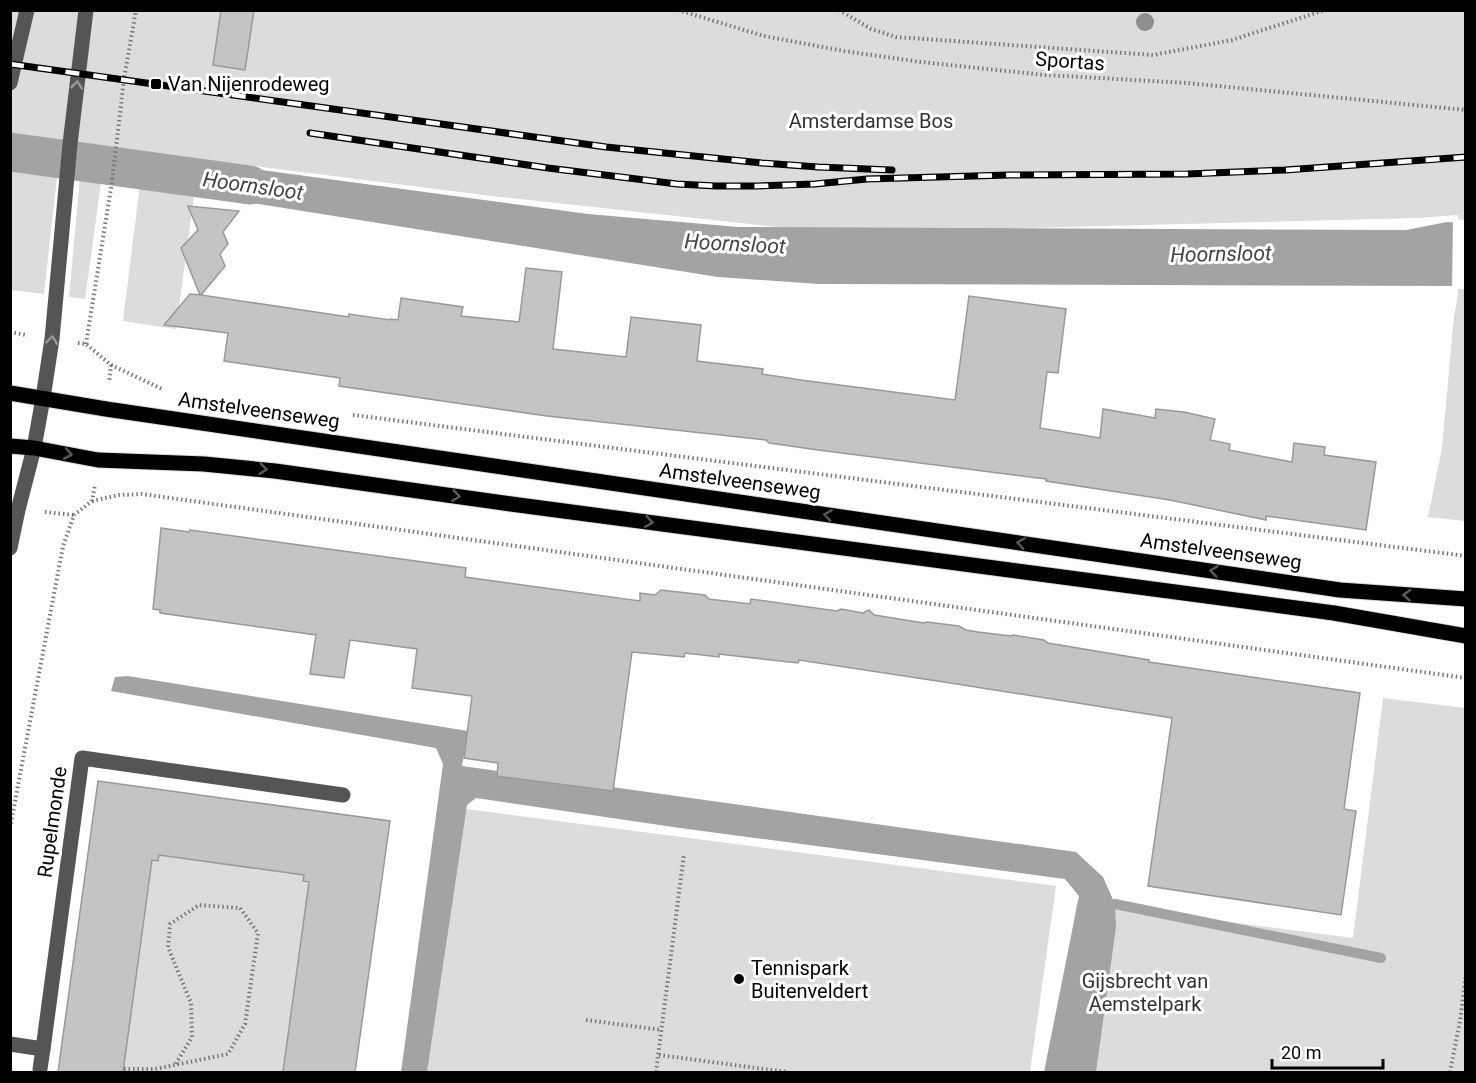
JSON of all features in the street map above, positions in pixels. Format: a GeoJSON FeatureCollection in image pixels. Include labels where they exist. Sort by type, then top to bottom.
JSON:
{"type":"FeatureCollection","features":[{"type":"Feature","properties":{"kind":"main road","name":"Amstelveenseweg"},"geometry":{"type":"LineString","coordinates":[[10,393],[1328,588],[1466,598]]}},
{"type":"Feature","properties":{"kind":"main road"},"geometry":{"type":"LineString","coordinates":[[10,446],[98,460],[204,464],[275,471],[1322,611],[1466,636]]}},
{"type":"Feature","properties":{"kind":"street"},"geometry":{"type":"LineString","coordinates":[[10,83],[27,10]]}},
{"type":"Feature","properties":{"kind":"street"},"geometry":{"type":"LineString","coordinates":[[10,548],[34,448],[52,339],[70,144],[86,10]]}},
{"type":"Feature","properties":{"kind":"street","name":"Rupelmonde"},"geometry":{"type":"LineString","coordinates":[[43,1049],[82,758],[343,795]]}},
{"type":"Feature","properties":{"kind":"street"},"geometry":{"type":"LineString","coordinates":[[10,1044],[43,1049],[40,1069]]}},
{"type":"Feature","properties":{"kind":"path"},"geometry":{"type":"LineString","coordinates":[[86,344],[136,10]]}},
{"type":"Feature","properties":{"kind":"path","name":"Sportas"},"geometry":{"type":"LineString","coordinates":[[678,10],[764,36],[921,62],[1046,75],[1187,83],[1466,110]]}},
{"type":"Feature","properties":{"kind":"path"},"geometry":{"type":"LineString","coordinates":[[839,10],[871,29],[896,37],[1153,55],[1233,40],[1325,10]]}},
{"type":"Feature","properties":{"kind":"path"},"geometry":{"type":"LineString","coordinates":[[111,365],[164,390]]}},
{"type":"Feature","properties":{"kind":"path"},"geometry":{"type":"LineString","coordinates":[[346,415],[1466,556]]}},
{"type":"Feature","properties":{"kind":"path"},"geometry":{"type":"LineString","coordinates":[[92,501],[119,495],[142,494],[1466,678]]}},
{"type":"Feature","properties":{"kind":"path"},"geometry":{"type":"LineString","coordinates":[[10,828],[63,546],[74,515]]}},
{"type":"Feature","properties":{"kind":"path"},"geometry":{"type":"LineString","coordinates":[[656,1072],[684,854]]}},
{"type":"Feature","properties":{"kind":"path"},"geometry":{"type":"LineString","coordinates":[[124,1069],[155,1069],[175,1065],[228,1054],[245,1024],[258,933],[240,908],[200,905],[170,924],[168,947],[191,1003],[192,1037],[175,1065]]}},
{"type":"Feature","properties":{"kind":"path"},"geometry":{"type":"LineString","coordinates":[[1450,1072],[1463,1006],[1466,975]]}},
{"type":"Feature","properties":{"kind":"path"},"geometry":{"type":"LineString","coordinates":[[586,1020],[662,1030]]}},
{"type":"Feature","properties":{"kind":"path"},"geometry":{"type":"LineString","coordinates":[[1460,1021],[1466,1022]]}},
{"type":"Feature","properties":{"kind":"path"},"geometry":{"type":"LineString","coordinates":[[659,1055],[787,1072]]}},
{"type":"Feature","properties":{"kind":"green space","name":"Amsterdamse Bos"},"geometry":{"type":"Polygon","coordinates":[[[10,11],[1465,11],[1465,521],[1428,517],[1442,448],[1458,294],[1458,215],[1417,218],[832,233],[492,196],[199,159],[176,329],[123,321],[144,152],[106,147],[85,299],[69,297],[83,144],[61,141],[44,294],[11,290],[10,184],[17,136],[11,135],[10,11]]]}},
{"type":"Feature","properties":{"kind":"green space","name":"Gijsbrecht van Aemstelpark"},"geometry":{"type":"Polygon","coordinates":[[[1383,698],[1465,708],[1465,1072],[1051,1072],[1077,902],[1353,938],[1383,698]]]}},
{"type":"Feature","properties":{"kind":"green space","name":"Tennispark Buitenveldert"},"geometry":{"type":"Polygon","coordinates":[[[459,808],[1056,886],[1030,1072],[423,1072],[459,808]]]}},
{"type":"Feature","properties":{"kind":"green space"},"geometry":{"type":"Polygon","coordinates":[[[159,855],[304,875],[303,881],[309,882],[283,1072],[123,1072],[152,860],[158,861],[159,855]]]}},
{"type":"Feature","properties":{"kind":"water"},"geometry":{"type":"Polygon","coordinates":[[[201,162],[588,214],[738,227],[1406,230],[1447,222],[1465,223],[1465,286],[819,284],[718,277],[196,194],[201,162]]]}},
{"type":"Feature","properties":{"kind":"water"},"geometry":{"type":"Polygon","coordinates":[[[128,676],[468,731],[462,766],[1076,852],[1103,877],[1115,904],[1116,927],[1096,1072],[1044,1072],[1079,896],[1065,879],[680,828],[476,798],[467,805],[427,1072],[401,1072],[443,764],[436,748],[111,691],[115,677],[128,676]]]}},
{"type":"Feature","properties":{"kind":"pier"},"geometry":{"type":"Polygon","coordinates":[[[1453,219],[1466,220],[1466,289],[1452,289],[1453,219]]]}},
{"type":"Feature","properties":{"kind":"building"},"geometry":{"type":"Polygon","coordinates":[[[221,10],[254,10],[245,70],[213,65],[221,10]]]}},
{"type":"Feature","properties":{"kind":"building"},"geometry":{"type":"Polygon","coordinates":[[[188,206],[239,211],[223,232],[228,244],[220,254],[225,266],[201,295],[349,317],[349,314],[390,320],[398,320],[401,298],[463,307],[461,316],[519,322],[526,268],[562,272],[553,349],[626,357],[631,317],[701,325],[697,361],[763,369],[762,374],[801,380],[955,400],[969,296],[1066,309],[1058,373],[1047,372],[1040,428],[1100,438],[1103,409],[1155,418],[1156,409],[1215,419],[1210,440],[1230,444],[1229,450],[1292,462],[1294,443],[1325,447],[1324,455],[1376,462],[1366,530],[1266,516],[1266,520],[1170,500],[1046,481],[1046,479],[818,450],[769,443],[766,440],[547,416],[339,386],[340,378],[224,361],[228,333],[164,325],[190,294],[200,295],[181,248],[198,230],[188,206]]]}},
{"type":"Feature","properties":{"kind":"building"},"geometry":{"type":"Polygon","coordinates":[[[161,528],[466,568],[465,577],[640,601],[640,593],[655,595],[661,590],[705,595],[709,599],[750,604],[751,599],[837,611],[841,609],[863,613],[869,610],[874,615],[1044,640],[1048,643],[1149,660],[1149,662],[1360,693],[1344,809],[1356,811],[1341,915],[1148,886],[1172,718],[799,660],[798,663],[719,654],[719,657],[685,653],[684,657],[632,652],[613,791],[497,776],[498,763],[464,758],[472,696],[412,688],[417,649],[350,640],[344,678],[310,674],[316,635],[160,613],[160,610],[153,609],[161,528]]]}},
{"type":"Feature","properties":{"kind":"building"},"geometry":{"type":"Polygon","coordinates":[[[98,781],[390,821],[355,1072],[283,1072],[309,882],[303,881],[304,875],[159,855],[158,861],[152,860],[123,1072],[58,1072],[98,781]]]}},
{"type":"Feature","properties":{"kind":"waterway","name":"Hoornsloot"},"geometry":{"type":"LineString","coordinates":[[10,152],[250,185]]}},
{"type":"Feature","properties":{"kind":"waterway"},"geometry":{"type":"LineString","coordinates":[[1115,904],[1381,958]]}},
{"type":"Feature","properties":{"kind":"railway"},"geometry":{"type":"LineString","coordinates":[[10,64],[606,147],[762,163],[892,170]]}},
{"type":"Feature","properties":{"kind":"railway"},"geometry":{"type":"LineString","coordinates":[[310,133],[548,168],[677,184],[716,186],[1009,175],[1187,174],[1285,170],[1466,157]]}},
{"type":"Feature","properties":{"kind":"place","name":"Van Nijenrodeweg"},"geometry":{"type":"Point","coordinates":[156,84]}},
{"type":"Feature","properties":{"kind":"place","name":"Tennispark Buitenveldert"},"geometry":{"type":"Point","coordinates":[739,979]}}]}
